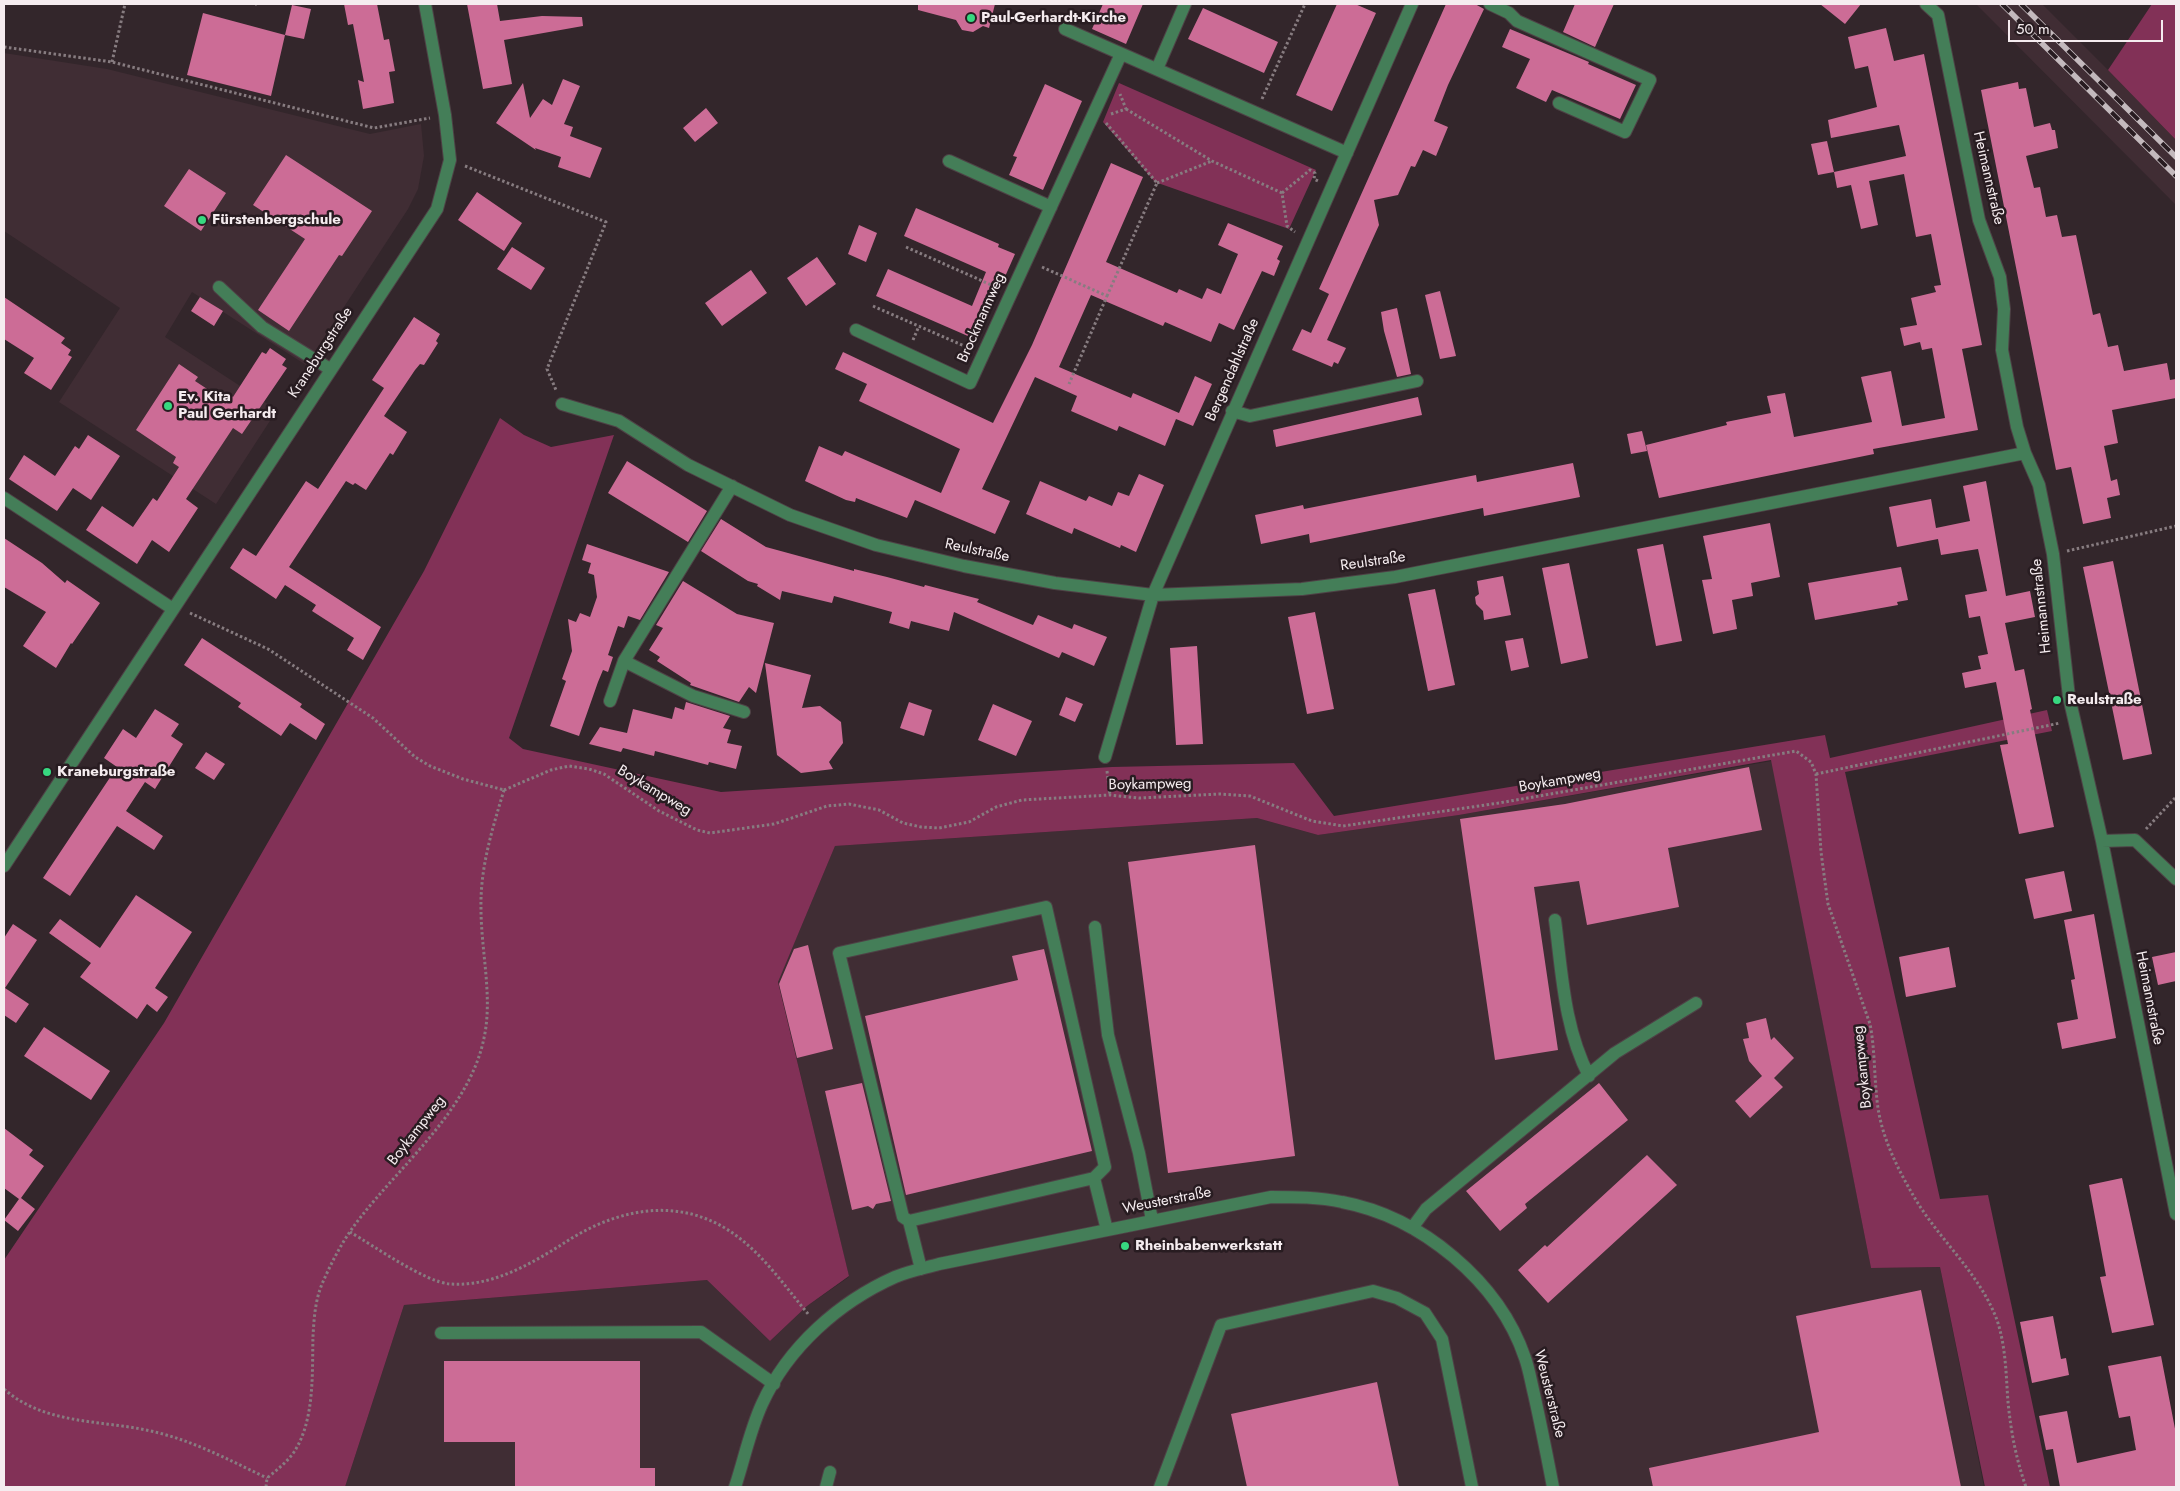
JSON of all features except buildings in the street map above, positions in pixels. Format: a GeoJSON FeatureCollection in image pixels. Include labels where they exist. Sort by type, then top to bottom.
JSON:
{"type":"FeatureCollection","features":[{"type":"Feature","properties":{"kind":"street","name":"Kraneburgstraße"},"geometry":{"type":"LineString","coordinates":[[4,866],[437,208],[450,160],[445,115],[426,4]]}},
{"type":"Feature","properties":{"kind":"street"},"geometry":{"type":"LineString","coordinates":[[1157,69],[1185,4]]}},
{"type":"Feature","properties":{"kind":"street","name":"Bergendahlstraße"},"geometry":{"type":"LineString","coordinates":[[1105,757],[1153,595],[1412,4]]}},
{"type":"Feature","properties":{"kind":"street"},"geometry":{"type":"LineString","coordinates":[[1490,4],[1509,13],[1517,20],[1650,80],[1625,132],[1558,102]]}},
{"type":"Feature","properties":{"kind":"street","name":"Heimannstraße"},"geometry":{"type":"LineString","coordinates":[[1926,4],[1938,15],[1979,220],[2000,277],[2004,308],[2002,350],[2017,427],[2025,453],[2039,485],[2053,554],[2066,683],[2102,841],[2176,1214]]}},
{"type":"Feature","properties":{"kind":"street"},"geometry":{"type":"LineString","coordinates":[[1065,29],[1347,153]]}},
{"type":"Feature","properties":{"kind":"street","name":"Brockmannweg"},"geometry":{"type":"LineString","coordinates":[[856,330],[970,383],[1121,54]]}},
{"type":"Feature","properties":{"kind":"street"},"geometry":{"type":"LineString","coordinates":[[949,161],[1052,206]]}},
{"type":"Feature","properties":{"kind":"street"},"geometry":{"type":"LineString","coordinates":[[219,287],[262,327],[330,370]]}},
{"type":"Feature","properties":{"kind":"street"},"geometry":{"type":"LineString","coordinates":[[1232,411],[1250,416],[1417,381]]}},
{"type":"Feature","properties":{"kind":"street","name":"Reulstraße"},"geometry":{"type":"LineString","coordinates":[[562,404],[619,422],[688,465],[790,515],[876,544],[964,566],[1055,583],[1153,595],[1302,589],[1395,577],[2025,453]]}},
{"type":"Feature","properties":{"kind":"street"},"geometry":{"type":"LineString","coordinates":[[610,701],[624,661],[732,486]]}},
{"type":"Feature","properties":{"kind":"street"},"geometry":{"type":"LineString","coordinates":[[4,498],[173,608]]}},
{"type":"Feature","properties":{"kind":"street"},"geometry":{"type":"LineString","coordinates":[[624,661],[693,696],[744,712]]}},
{"type":"Feature","properties":{"kind":"street"},"geometry":{"type":"LineString","coordinates":[[2102,841],[2135,840],[2176,879]]}},
{"type":"Feature","properties":{"kind":"street"},"geometry":{"type":"LineString","coordinates":[[909,1221],[1094,1178],[1105,1166],[1046,907],[839,952],[903,1217],[909,1221],[921,1269]]}},
{"type":"Feature","properties":{"kind":"street"},"geometry":{"type":"LineString","coordinates":[[1555,920],[1569,1026],[1577,1053],[1589,1076]]}},
{"type":"Feature","properties":{"kind":"street"},"geometry":{"type":"LineString","coordinates":[[1095,927],[1108,1034],[1139,1153],[1152,1220]]}},
{"type":"Feature","properties":{"kind":"street"},"geometry":{"type":"LineString","coordinates":[[1412,1228],[1426,1209],[1615,1054],[1696,1003]]}},
{"type":"Feature","properties":{"kind":"street"},"geometry":{"type":"LineString","coordinates":[[1094,1178],[1106,1230]]}},
{"type":"Feature","properties":{"kind":"street","name":"Weusterstraße"},"geometry":{"type":"LineString","coordinates":[[735,1487],[762,1404],[794,1354],[819,1326],[871,1289],[896,1276],[921,1269],[1271,1197],[1309,1198],[1343,1202],[1378,1212],[1412,1228],[1456,1258],[1490,1296],[1510,1325],[1526,1358],[1553,1487]]}},
{"type":"Feature","properties":{"kind":"street"},"geometry":{"type":"LineString","coordinates":[[1160,1487],[1221,1325],[1373,1291],[1397,1298],[1425,1313],[1442,1339],[1472,1487]]}},
{"type":"Feature","properties":{"kind":"street"},"geometry":{"type":"LineString","coordinates":[[441,1333],[701,1332],[774,1384]]}},
{"type":"Feature","properties":{"kind":"street"},"geometry":{"type":"LineString","coordinates":[[826,1487],[830,1472]]}},
{"type":"Feature","properties":{"kind":"path"},"geometry":{"type":"LineString","coordinates":[[112,62],[125,4]]}},
{"type":"Feature","properties":{"kind":"path"},"geometry":{"type":"LineString","coordinates":[[1256,112],[1305,4]]}},
{"type":"Feature","properties":{"kind":"path"},"geometry":{"type":"LineString","coordinates":[[4,47],[112,62],[250,95],[374,128],[445,115]]}},
{"type":"Feature","properties":{"kind":"path"},"geometry":{"type":"LineString","coordinates":[[1126,109],[1212,160],[1282,193]]}},
{"type":"Feature","properties":{"kind":"path"},"geometry":{"type":"LineString","coordinates":[[1094,110],[1157,183]]}},
{"type":"Feature","properties":{"kind":"path"},"geometry":{"type":"LineString","coordinates":[[450,160],[606,222],[548,369],[562,404]]}},
{"type":"Feature","properties":{"kind":"path"},"geometry":{"type":"LineString","coordinates":[[1069,384],[1157,183],[1212,160]]}},
{"type":"Feature","properties":{"kind":"path"},"geometry":{"type":"LineString","coordinates":[[1282,193],[1310,170],[1315,173],[1314,179],[1331,187]]}},
{"type":"Feature","properties":{"kind":"path"},"geometry":{"type":"LineString","coordinates":[[1282,193],[1286,226],[1308,239]]}},
{"type":"Feature","properties":{"kind":"path"},"geometry":{"type":"LineString","coordinates":[[906,247],[1010,293]]}},
{"type":"Feature","properties":{"kind":"path"},"geometry":{"type":"LineString","coordinates":[[1026,260],[1107,296]]}},
{"type":"Feature","properties":{"kind":"path"},"geometry":{"type":"LineString","coordinates":[[873,306],[983,354]]}},
{"type":"Feature","properties":{"kind":"path"},"geometry":{"type":"LineString","coordinates":[[2053,554],[2176,526]]}},
{"type":"Feature","properties":{"kind":"path"},"geometry":{"type":"LineString","coordinates":[[173,608],[198,614],[268,649],[373,718],[415,757],[430,766],[464,779],[504,790]]}},
{"type":"Feature","properties":{"kind":"path"},"geometry":{"type":"LineString","coordinates":[[1816,774],[2073,720]]}},
{"type":"Feature","properties":{"kind":"path","name":"Boykampweg"},"geometry":{"type":"LineString","coordinates":[[267,1478],[284,1464],[295,1451],[301,1436],[310,1400],[316,1305],[321,1286],[350,1232],[431,1134],[452,1105],[476,1064],[484,1038],[487,1014],[481,882],[504,790],[551,770],[569,766],[589,769],[604,774],[660,811],[697,830],[710,833],[774,824],[827,806],[849,804],[879,810],[903,823],[920,827],[939,828],[969,822],[1009,802],[1110,795],[1139,798],[1220,794],[1250,796],[1312,821],[1343,826],[1499,803],[1796,751],[1803,754],[1811,762],[1816,774],[1821,852],[1828,904],[1870,1024],[1874,1043],[1877,1102],[1884,1134],[1913,1195],[1934,1227],[1980,1285],[1997,1321],[2006,1365],[2016,1458],[2026,1487]]}},
{"type":"Feature","properties":{"kind":"path"},"geometry":{"type":"LineString","coordinates":[[1105,757],[1110,795]]}},
{"type":"Feature","properties":{"kind":"path"},"geometry":{"type":"LineString","coordinates":[[2135,840],[2176,797]]}},
{"type":"Feature","properties":{"kind":"path"},"geometry":{"type":"LineString","coordinates":[[350,1232],[434,1279],[450,1284],[473,1282],[522,1268],[603,1222],[630,1212],[656,1210],[679,1212],[701,1217],[721,1225],[739,1237],[756,1253],[819,1326]]}},
{"type":"Feature","properties":{"kind":"path"},"geometry":{"type":"LineString","coordinates":[[4,1389],[18,1401],[51,1414],[156,1432],[185,1440],[218,1453],[267,1478],[266,1487]]}},
{"type":"Feature","properties":{"kind":"shaded area"},"geometry":{"type":"Polygon","coordinates":[[[1976,4],[2042,4],[2108,70],[2176,140],[2176,205],[1976,4]]]}},
{"type":"Feature","properties":{"kind":"shaded area"},"geometry":{"type":"Polygon","coordinates":[[[2152,4],[2176,4],[2176,140],[2108,70],[2152,4]]]}},
{"type":"Feature","properties":{"kind":"shaded area","name":"Fürstenbergschule"},"geometry":{"type":"Polygon","coordinates":[[[4,53],[107,69],[370,134],[421,124],[424,156],[418,189],[408,209],[306,365],[192,292],[165,337],[277,410],[216,504],[59,402],[120,308],[4,231],[4,53]]]}},
{"type":"Feature","properties":{"kind":"shaded area"},"geometry":{"type":"Polygon","coordinates":[[[1119,83],[1316,170],[1289,229],[1155,182],[1103,122],[1119,83]]]}},
{"type":"Feature","properties":{"kind":"shaded area"},"geometry":{"type":"Polygon","coordinates":[[[500,418],[524,435],[551,447],[614,435],[509,738],[523,749],[721,792],[1112,767],[1294,763],[1334,816],[1825,735],[1830,758],[2047,710],[2052,731],[1845,772],[1940,1199],[1988,1195],[2050,1487],[1985,1487],[1940,1267],[1871,1268],[1771,760],[1459,815],[1318,835],[1257,818],[835,846],[778,982],[849,1276],[807,1306],[770,1341],[707,1280],[404,1305],[345,1487],[4,1487],[4,1260],[164,1023],[424,571],[500,418]]]}},
{"type":"Feature","properties":{"kind":"shaded area"},"geometry":{"type":"Polygon","coordinates":[[[1772,761],[1871,1268],[1940,1267],[1984,1487],[345,1487],[404,1305],[707,1280],[770,1341],[807,1306],[849,1277],[778,981],[835,846],[1257,818],[1318,835],[1459,815],[1772,761]]]}},
{"type":"Feature","properties":{"kind":"railway"},"geometry":{"type":"LineString","coordinates":[[2002,4],[2176,176]]}},
{"type":"Feature","properties":{"kind":"railway"},"geometry":{"type":"LineString","coordinates":[[2021,4],[2176,157]]}},
{"type":"Feature","properties":{"kind":"place","name":"Paul-Gerhardt-Kirche"},"geometry":{"type":"Point","coordinates":[971,18]}},
{"type":"Feature","properties":{"kind":"place","name":"Fürstenbergschule"},"geometry":{"type":"Point","coordinates":[202,220]}},
{"type":"Feature","properties":{"kind":"place","name":"Ev. Kita Paul Gerhardt"},"geometry":{"type":"Point","coordinates":[168,406]}},
{"type":"Feature","properties":{"kind":"place","name":"Reulstraße"},"geometry":{"type":"Point","coordinates":[2057,700]}},
{"type":"Feature","properties":{"kind":"place","name":"Kraneburgstraße"},"geometry":{"type":"Point","coordinates":[47,772]}},
{"type":"Feature","properties":{"kind":"place","name":"Rheinbabenwerkstatt"},"geometry":{"type":"Point","coordinates":[1125,1246]}}]}
